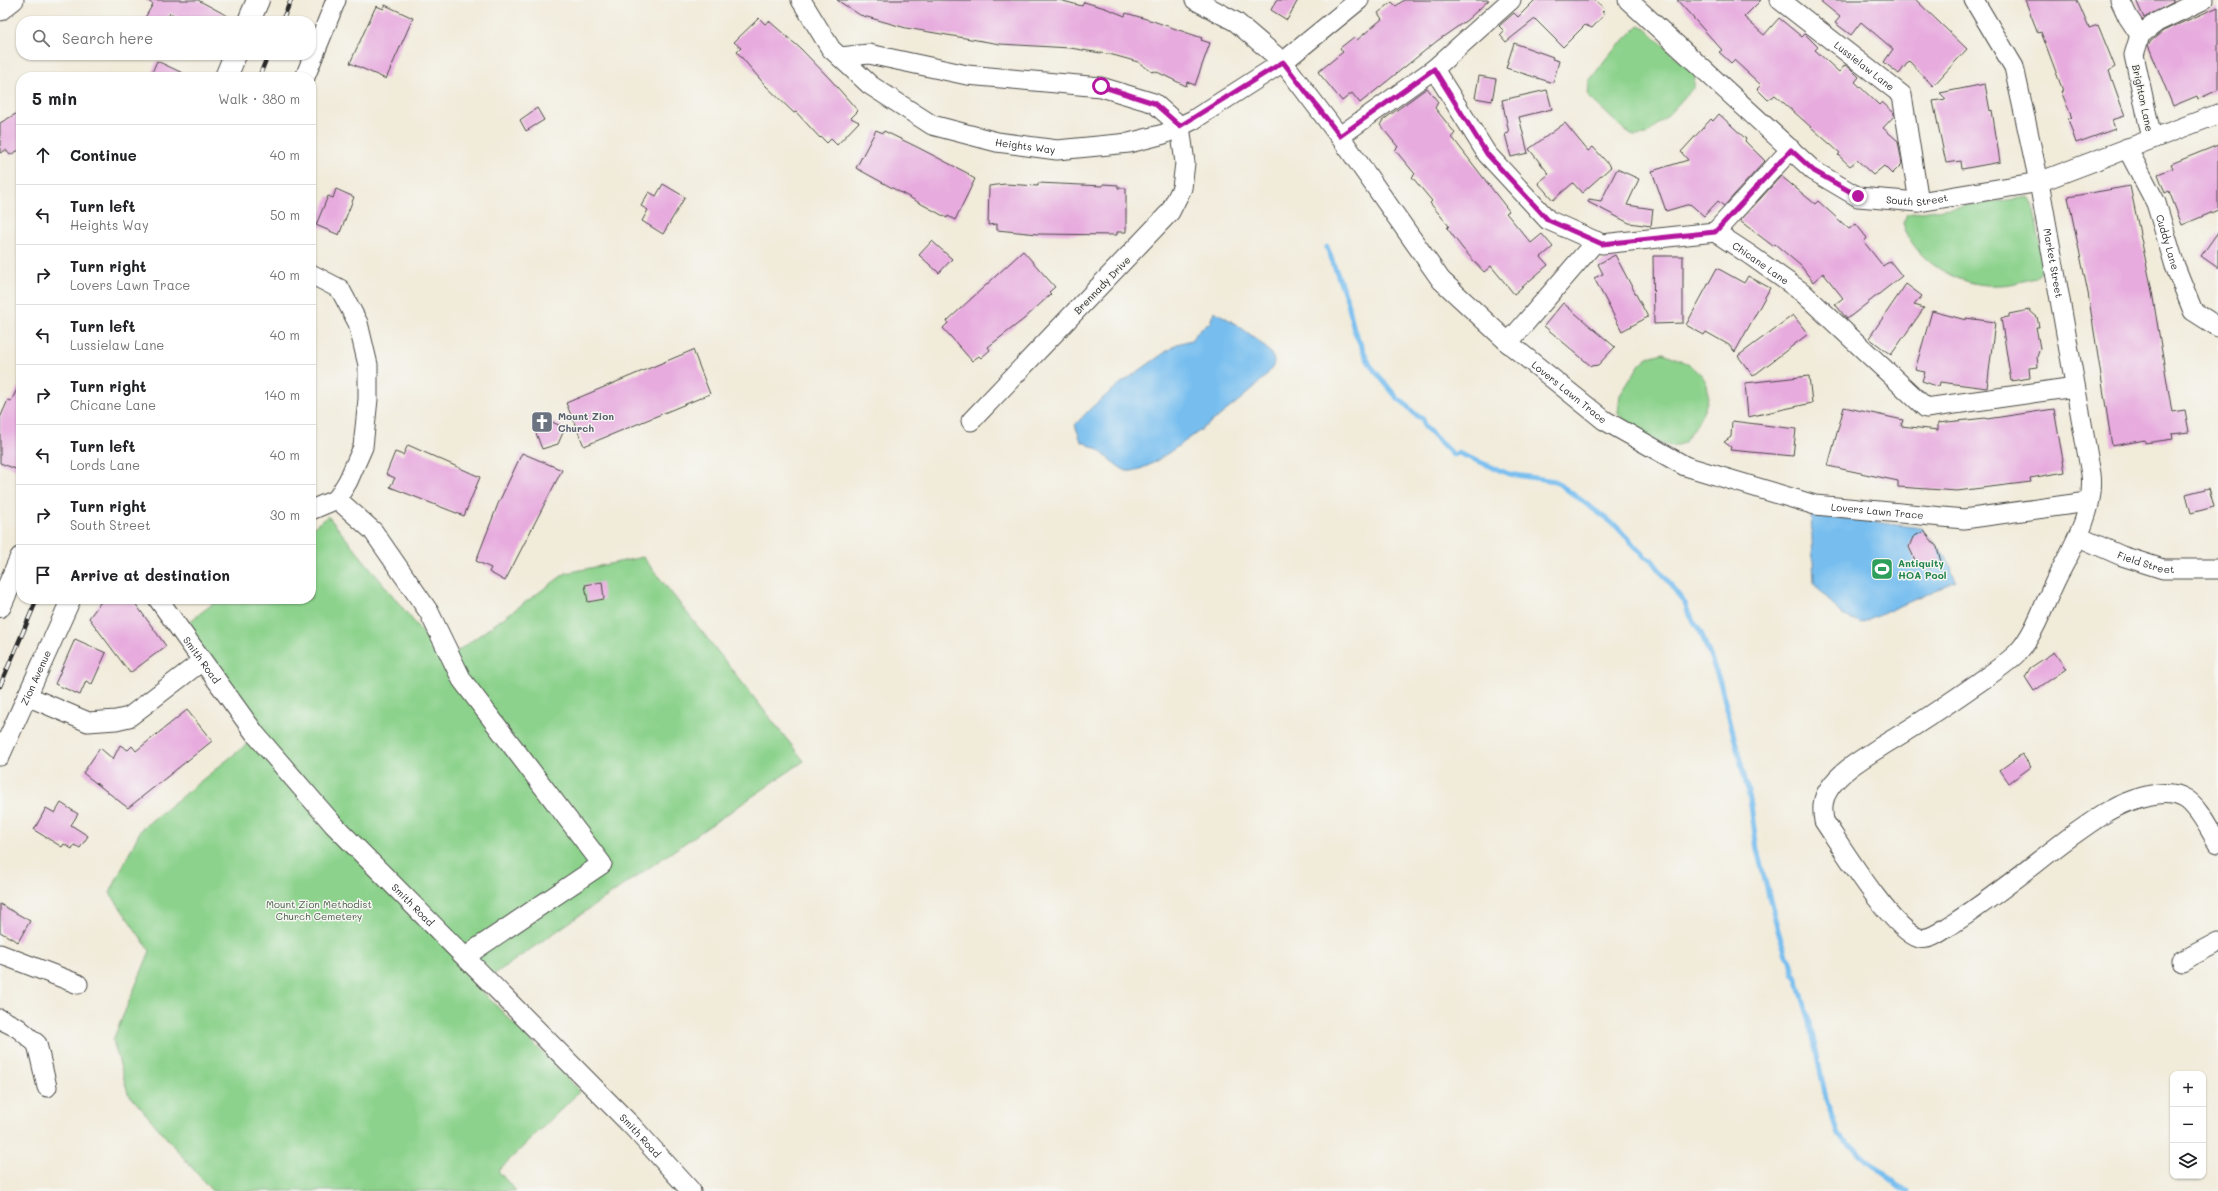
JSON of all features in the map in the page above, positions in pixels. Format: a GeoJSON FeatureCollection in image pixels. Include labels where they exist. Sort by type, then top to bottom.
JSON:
{"type":"FeatureCollection","features":[{"type":"Feature","properties":{"kind":"main road"},"geometry":{"type":"LineString","coordinates":[[251,16],[258,0]]}},
{"type":"Feature","properties":{"kind":"main road"},"geometry":{"type":"LineString","coordinates":[[228,72],[233,60]]}},
{"type":"Feature","properties":{"kind":"main road"},"geometry":{"type":"LineString","coordinates":[[0,606],[16,569]]}},
{"type":"Feature","properties":{"kind":"street"},"geometry":{"type":"LineString","coordinates":[[0,11],[14,0]]}},
{"type":"Feature","properties":{"kind":"street"},"geometry":{"type":"LineString","coordinates":[[316,50],[336,0]]}},
{"type":"Feature","properties":{"kind":"street","name":"Heights Way"},"geometry":{"type":"LineString","coordinates":[[801,0],[831,49],[870,85],[932,125],[997,142],[1057,150],[1129,143],[1164,134],[1180,126],[1283,62],[1359,0]]}},
{"type":"Feature","properties":{"kind":"street","name":"Lovers Lawn Trace"},"geometry":{"type":"LineString","coordinates":[[1195,0],[1236,22],[1283,62],[1340,136],[1441,280],[1508,343],[1604,420],[1685,466],[1815,504],[1964,519],[2088,502]]}},
{"type":"Feature","properties":{"kind":"street"},"geometry":{"type":"LineString","coordinates":[[1340,136],[1434,69],[1511,0]]}},
{"type":"Feature","properties":{"kind":"street","name":"South Street"},"geometry":{"type":"LineString","coordinates":[[1628,0],[1814,171],[1858,196],[1919,202],[2039,182],[2218,114]]}},
{"type":"Feature","properties":{"kind":"street","name":"Lussielaw Lane"},"geometry":{"type":"LineString","coordinates":[[1780,0],[1902,95],[1919,202]]}},
{"type":"Feature","properties":{"kind":"street","name":"Market Street"},"geometry":{"type":"LineString","coordinates":[[1974,0],[2014,67],[2039,182],[2092,480],[2088,502],[2079,536],[2055,580],[2035,626],[2019,651],[1996,670],[1936,713],[1871,753],[1840,777],[1828,789],[1822,807],[1824,821],[1886,909],[1908,932],[1920,938],[1932,937],[1957,921],[2100,816],[2133,800],[2157,794],[2174,794],[2187,800],[2218,843]]}},
{"type":"Feature","properties":{"kind":"street"},"geometry":{"type":"LineString","coordinates":[[2120,0],[2128,17],[2140,35],[2157,22],[2203,0]]}},
{"type":"Feature","properties":{"kind":"street","name":"Brighton Lane"},"geometry":{"type":"LineString","coordinates":[[2140,35],[2134,55],[2152,139]]}},
{"type":"Feature","properties":{"kind":"street"},"geometry":{"type":"LineString","coordinates":[[840,57],[869,54],[967,75],[1101,86],[1154,103],[1180,126]]}},
{"type":"Feature","properties":{"kind":"street"},"geometry":{"type":"LineString","coordinates":[[307,72],[312,60]]}},
{"type":"Feature","properties":{"kind":"street"},"geometry":{"type":"LineString","coordinates":[[1434,69],[1487,154],[1548,220],[1602,244],[1715,232],[1791,150]]}},
{"type":"Feature","properties":{"kind":"street","name":"Brennady Drive"},"geometry":{"type":"LineString","coordinates":[[971,421],[1170,212],[1182,188],[1183,182],[1185,163],[1180,126]]}},
{"type":"Feature","properties":{"kind":"street","name":"Cuddy Lane"},"geometry":{"type":"LineString","coordinates":[[2127,148],[2156,203],[2175,266],[2193,311],[2218,327]]}},
{"type":"Feature","properties":{"kind":"street","name":"Chicane Lane"},"geometry":{"type":"LineString","coordinates":[[1715,232],[1802,292],[1926,408],[2075,387]]}},
{"type":"Feature","properties":{"kind":"street"},"geometry":{"type":"LineString","coordinates":[[1508,343],[1596,241]]}},
{"type":"Feature","properties":{"kind":"street"},"geometry":{"type":"LineString","coordinates":[[316,277],[340,289],[358,323],[368,365],[368,398],[362,447],[348,481],[337,499],[316,508]]}},
{"type":"Feature","properties":{"kind":"street"},"geometry":{"type":"LineString","coordinates":[[337,499],[373,531],[429,612],[462,680],[602,864],[476,949],[466,958]]}},
{"type":"Feature","properties":{"kind":"street","name":"Field Street"},"geometry":{"type":"LineString","coordinates":[[2079,536],[2122,556],[2163,568],[2218,570]]}},
{"type":"Feature","properties":{"kind":"street","name":"Zion Avenue"},"geometry":{"type":"LineString","coordinates":[[0,756],[70,604]]}},
{"type":"Feature","properties":{"kind":"street","name":"Smith Road"},"geometry":{"type":"LineString","coordinates":[[162,604],[202,661],[281,766],[333,824],[632,1126],[691,1191]]}},
{"type":"Feature","properties":{"kind":"street"},"geometry":{"type":"LineString","coordinates":[[27,696],[88,722],[116,720],[129,717],[202,661]]}},
{"type":"Feature","properties":{"kind":"street"},"geometry":{"type":"LineString","coordinates":[[2182,961],[2218,942]]}},
{"type":"Feature","properties":{"kind":"street"},"geometry":{"type":"LineString","coordinates":[[0,954],[78,984]]}},
{"type":"Feature","properties":{"kind":"street"},"geometry":{"type":"LineString","coordinates":[[0,1019],[18,1028],[37,1044],[47,1087]]}},
{"type":"Feature","properties":{"kind":"green space"},"geometry":{"type":"Polygon","coordinates":[[[1639,25],[1644,27],[1695,75],[1694,87],[1670,113],[1646,135],[1634,136],[1620,126],[1588,96],[1589,81],[1608,56],[1639,25]]]}},
{"type":"Feature","properties":{"kind":"green space"},"geometry":{"type":"Polygon","coordinates":[[[2028,197],[2033,204],[2044,267],[2035,278],[2017,283],[2004,285],[1984,285],[1954,277],[1927,260],[1908,237],[1903,223],[1907,214],[2028,197]]]}},
{"type":"Feature","properties":{"kind":"green space"},"geometry":{"type":"Polygon","coordinates":[[[1663,353],[1682,361],[1696,370],[1704,379],[1708,389],[1707,401],[1703,413],[1695,427],[1684,443],[1673,446],[1658,442],[1642,433],[1627,423],[1618,413],[1620,395],[1640,364],[1648,357],[1663,353]]]}},
{"type":"Feature","properties":{"kind":"green space","name":"Mount Zion Methodist Church Cemetery"},"geometry":{"type":"Polygon","coordinates":[[[328,516],[445,660],[566,573],[643,557],[804,761],[477,986],[580,1091],[498,1171],[516,1191],[212,1191],[128,1093],[113,1040],[150,951],[110,893],[141,829],[262,732],[185,625],[212,604],[316,604],[316,525],[328,516]]]}},
{"type":"Feature","properties":{"kind":"water"},"geometry":{"type":"Polygon","coordinates":[[[1214,311],[1250,334],[1273,357],[1274,363],[1269,372],[1257,385],[1220,416],[1180,445],[1153,463],[1140,469],[1133,471],[1124,470],[1097,449],[1081,441],[1075,425],[1091,408],[1120,384],[1177,344],[1191,340],[1200,329],[1210,323],[1214,311]]]}},
{"type":"Feature","properties":{"kind":"water","name":"Antiquity HOA Pool"},"geometry":{"type":"Polygon","coordinates":[[[1811,514],[1922,528],[1946,557],[1956,581],[1862,623],[1842,615],[1814,583],[1811,514]]]}},
{"type":"Feature","properties":{"kind":"building"},"geometry":{"type":"Polygon","coordinates":[[[146,0],[198,0],[228,16],[176,16],[170,13],[168,16],[146,16],[153,4],[146,0]]]}},
{"type":"Feature","properties":{"kind":"building"},"geometry":{"type":"Polygon","coordinates":[[[837,0],[1059,0],[1082,6],[1084,2],[1125,16],[1126,13],[1153,21],[1202,38],[1201,40],[1210,43],[1195,85],[1187,82],[1186,86],[1155,71],[1152,72],[1138,62],[1113,55],[1070,48],[1000,44],[906,28],[860,15],[837,0]]]}},
{"type":"Feature","properties":{"kind":"building"},"geometry":{"type":"Polygon","coordinates":[[[1276,0],[1298,0],[1287,20],[1271,10],[1276,0]]]}},
{"type":"Feature","properties":{"kind":"building"},"geometry":{"type":"Polygon","coordinates":[[[1404,0],[1489,0],[1467,20],[1437,41],[1360,103],[1352,93],[1342,101],[1318,72],[1343,52],[1340,48],[1354,37],[1357,40],[1382,19],[1378,13],[1392,2],[1396,6],[1404,0]]]}},
{"type":"Feature","properties":{"kind":"building"},"geometry":{"type":"Polygon","coordinates":[[[1535,0],[1595,0],[1605,9],[1602,12],[1605,14],[1592,28],[1585,25],[1563,47],[1535,19],[1506,42],[1500,35],[1504,31],[1499,26],[1514,13],[1518,17],[1535,0]]]}},
{"type":"Feature","properties":{"kind":"building"},"geometry":{"type":"Polygon","coordinates":[[[1677,0],[1761,0],[1744,17],[1764,35],[1779,18],[1802,37],[1805,34],[1818,47],[1815,50],[1839,72],[1845,65],[1850,68],[1859,77],[1855,82],[1879,105],[1882,102],[1894,113],[1894,116],[1883,128],[1898,141],[1902,164],[1892,174],[1884,166],[1873,175],[1857,160],[1850,166],[1838,155],[1840,153],[1775,95],[1768,100],[1757,89],[1761,85],[1734,60],[1731,63],[1719,52],[1722,50],[1677,0]]]}},
{"type":"Feature","properties":{"kind":"building"},"geometry":{"type":"Polygon","coordinates":[[[1819,0],[1916,0],[1967,49],[1933,86],[1909,61],[1899,74],[1884,62],[1893,49],[1861,22],[1851,35],[1835,23],[1840,17],[1819,0]]]}},
{"type":"Feature","properties":{"kind":"building"},"geometry":{"type":"Polygon","coordinates":[[[2025,0],[2077,0],[2089,28],[2098,25],[2115,67],[2109,71],[2125,116],[2112,120],[2115,129],[2076,143],[2068,119],[2072,118],[2061,91],[2063,91],[2041,32],[2038,33],[2025,0]]]}},
{"type":"Feature","properties":{"kind":"building"},"geometry":{"type":"Polygon","coordinates":[[[2136,0],[2174,0],[2174,2],[2144,18],[2136,0]]]}},
{"type":"Feature","properties":{"kind":"building"},"geometry":{"type":"Polygon","coordinates":[[[385,5],[413,18],[386,79],[350,63],[376,6],[384,9],[385,5]]]}},
{"type":"Feature","properties":{"kind":"building"},"geometry":{"type":"Polygon","coordinates":[[[2218,7],[2218,90],[2198,99],[2197,96],[2173,106],[2148,45],[2163,31],[2218,7]]]}},
{"type":"Feature","properties":{"kind":"building"},"geometry":{"type":"Polygon","coordinates":[[[759,18],[765,24],[769,21],[801,49],[858,111],[851,118],[859,122],[837,145],[831,139],[827,143],[821,137],[820,138],[796,112],[794,113],[765,85],[737,52],[741,48],[734,42],[759,18]]]}},
{"type":"Feature","properties":{"kind":"building"},"geometry":{"type":"Polygon","coordinates":[[[1514,43],[1553,57],[1552,59],[1559,61],[1553,83],[1506,68],[1514,43]]]}},
{"type":"Feature","properties":{"kind":"building"},"geometry":{"type":"Polygon","coordinates":[[[157,61],[180,72],[152,72],[157,61]]]}},
{"type":"Feature","properties":{"kind":"building"},"geometry":{"type":"Polygon","coordinates":[[[1479,76],[1496,79],[1492,101],[1475,98],[1479,76]]]}},
{"type":"Feature","properties":{"kind":"building"},"geometry":{"type":"Polygon","coordinates":[[[1985,84],[1990,111],[1992,110],[2000,162],[1962,169],[1961,161],[1946,163],[1933,101],[1946,99],[1940,93],[1985,84]]]}},
{"type":"Feature","properties":{"kind":"building"},"geometry":{"type":"Polygon","coordinates":[[[1427,88],[1438,102],[1435,108],[1455,133],[1452,137],[1509,211],[1506,213],[1531,243],[1542,234],[1553,247],[1541,257],[1548,265],[1514,294],[1491,266],[1484,272],[1463,249],[1447,228],[1449,226],[1430,203],[1432,201],[1412,177],[1415,174],[1395,150],[1398,147],[1380,125],[1383,120],[1427,88]]]}},
{"type":"Feature","properties":{"kind":"building"},"geometry":{"type":"Polygon","coordinates":[[[1547,90],[1552,109],[1519,117],[1528,153],[1511,157],[1505,134],[1509,133],[1502,100],[1547,90]]]}},
{"type":"Feature","properties":{"kind":"building"},"geometry":{"type":"Polygon","coordinates":[[[537,108],[544,120],[526,131],[520,120],[537,108]]]}},
{"type":"Feature","properties":{"kind":"building"},"geometry":{"type":"Polygon","coordinates":[[[16,114],[16,152],[10,155],[6,150],[0,153],[0,123],[16,114]]]}},
{"type":"Feature","properties":{"kind":"building"},"geometry":{"type":"Polygon","coordinates":[[[1719,114],[1746,139],[1745,141],[1765,161],[1724,206],[1718,201],[1704,216],[1690,204],[1666,211],[1652,171],[1688,160],[1681,152],[1711,119],[1713,121],[1719,114]]]}},
{"type":"Feature","properties":{"kind":"building"},"geometry":{"type":"Polygon","coordinates":[[[1565,123],[1588,151],[1593,147],[1611,167],[1582,193],[1573,183],[1553,200],[1538,183],[1549,174],[1529,149],[1565,123]]]}},
{"type":"Feature","properties":{"kind":"building"},"geometry":{"type":"Polygon","coordinates":[[[876,130],[883,133],[884,131],[917,147],[969,174],[968,175],[975,179],[955,220],[948,216],[947,218],[856,168],[876,130]]]}},
{"type":"Feature","properties":{"kind":"building"},"geometry":{"type":"Polygon","coordinates":[[[2218,145],[2218,210],[2182,225],[2169,191],[2165,193],[2158,174],[2173,168],[2171,164],[2218,145]]]}},
{"type":"Feature","properties":{"kind":"building"},"geometry":{"type":"Polygon","coordinates":[[[1617,169],[1639,179],[1627,205],[1653,209],[1651,226],[1629,223],[1588,202],[1589,199],[1601,201],[1617,169]]]}},
{"type":"Feature","properties":{"kind":"building"},"geometry":{"type":"Polygon","coordinates":[[[1781,176],[1815,204],[1818,201],[1849,229],[1856,224],[1867,238],[1864,242],[1883,266],[1890,261],[1902,276],[1847,319],[1835,304],[1843,298],[1823,273],[1813,282],[1801,266],[1775,244],[1773,246],[1740,221],[1781,176]]]}},
{"type":"Feature","properties":{"kind":"building"},"geometry":{"type":"Polygon","coordinates":[[[1038,183],[1103,186],[1103,184],[1118,185],[1118,188],[1126,188],[1126,232],[1117,232],[1117,235],[1038,234],[997,230],[997,224],[988,225],[989,186],[1005,184],[1038,186],[1038,183]]]}},
{"type":"Feature","properties":{"kind":"building"},"geometry":{"type":"Polygon","coordinates":[[[663,184],[685,197],[663,234],[642,221],[648,210],[641,206],[649,192],[656,196],[663,184]]]}},
{"type":"Feature","properties":{"kind":"building"},"geometry":{"type":"Polygon","coordinates":[[[2130,186],[2151,286],[2172,412],[2185,410],[2189,432],[2172,434],[2173,439],[2145,443],[2145,440],[2112,446],[2088,293],[2068,197],[2130,186]]]}},
{"type":"Feature","properties":{"kind":"building"},"geometry":{"type":"Polygon","coordinates":[[[336,189],[354,197],[339,235],[316,225],[328,196],[333,198],[336,189]]]}},
{"type":"Feature","properties":{"kind":"building"},"geometry":{"type":"Polygon","coordinates":[[[2218,232],[2218,268],[2201,256],[2218,232]]]}},
{"type":"Feature","properties":{"kind":"building"},"geometry":{"type":"Polygon","coordinates":[[[932,241],[952,259],[939,273],[919,255],[932,241]]]}},
{"type":"Feature","properties":{"kind":"building"},"geometry":{"type":"Polygon","coordinates":[[[1023,251],[1055,287],[1049,292],[1051,294],[1024,319],[988,347],[990,350],[981,358],[979,356],[972,361],[943,328],[948,323],[947,321],[1023,251]]]}},
{"type":"Feature","properties":{"kind":"building"},"geometry":{"type":"Polygon","coordinates":[[[1615,255],[1648,317],[1622,331],[1594,278],[1603,274],[1598,264],[1615,255]]]}},
{"type":"Feature","properties":{"kind":"building"},"geometry":{"type":"Polygon","coordinates":[[[1653,256],[1683,256],[1683,323],[1654,324],[1653,256]]]}},
{"type":"Feature","properties":{"kind":"building"},"geometry":{"type":"Polygon","coordinates":[[[1717,268],[1744,283],[1748,276],[1770,288],[1735,352],[1729,345],[1706,332],[1704,335],[1686,325],[1717,268]]]}},
{"type":"Feature","properties":{"kind":"building"},"geometry":{"type":"Polygon","coordinates":[[[1906,284],[1922,296],[1914,305],[1924,308],[1891,355],[1869,338],[1906,284]]]}},
{"type":"Feature","properties":{"kind":"building"},"geometry":{"type":"Polygon","coordinates":[[[1563,303],[1615,347],[1598,365],[1591,366],[1544,326],[1563,303]]]}},
{"type":"Feature","properties":{"kind":"building"},"geometry":{"type":"Polygon","coordinates":[[[2029,310],[2037,317],[2039,327],[2036,327],[2040,348],[2037,357],[2038,367],[2029,368],[2030,378],[2011,381],[2001,318],[2009,317],[2009,314],[2029,310]]]}},
{"type":"Feature","properties":{"kind":"building"},"geometry":{"type":"Polygon","coordinates":[[[1932,311],[1966,320],[1966,318],[1995,322],[1987,388],[1940,382],[1939,387],[1922,381],[1925,372],[1915,370],[1932,311]]]}},
{"type":"Feature","properties":{"kind":"building"},"geometry":{"type":"Polygon","coordinates":[[[1793,315],[1808,334],[1753,376],[1738,356],[1793,315]]]}},
{"type":"Feature","properties":{"kind":"building"},"geometry":{"type":"Polygon","coordinates":[[[693,350],[710,394],[584,446],[566,403],[693,350]]]}},
{"type":"Feature","properties":{"kind":"building"},"geometry":{"type":"Polygon","coordinates":[[[1809,376],[1812,403],[1748,417],[1745,383],[1809,376]]]}},
{"type":"Feature","properties":{"kind":"building"},"geometry":{"type":"Polygon","coordinates":[[[16,392],[16,469],[0,463],[0,418],[8,400],[11,401],[16,392]]]}},
{"type":"Feature","properties":{"kind":"building"},"geometry":{"type":"Polygon","coordinates":[[[1844,407],[1903,420],[1901,426],[1938,430],[1938,423],[1987,419],[2054,409],[2065,472],[2030,478],[2031,482],[1957,491],[1898,487],[1898,481],[1828,466],[1844,407]]]}},
{"type":"Feature","properties":{"kind":"building"},"geometry":{"type":"Polygon","coordinates":[[[550,421],[565,428],[558,444],[542,449],[536,433],[541,424],[550,421]]]}},
{"type":"Feature","properties":{"kind":"building"},"geometry":{"type":"Polygon","coordinates":[[[1732,421],[1796,429],[1793,456],[1730,450],[1731,447],[1724,442],[1731,437],[1732,421]]]}},
{"type":"Feature","properties":{"kind":"building"},"geometry":{"type":"Polygon","coordinates":[[[408,445],[480,477],[464,516],[390,487],[395,478],[386,474],[395,452],[403,455],[408,445]]]}},
{"type":"Feature","properties":{"kind":"building"},"geometry":{"type":"Polygon","coordinates":[[[522,453],[562,470],[505,581],[489,572],[491,568],[476,561],[498,504],[522,453]]]}},
{"type":"Feature","properties":{"kind":"building"},"geometry":{"type":"Polygon","coordinates":[[[2209,488],[2214,507],[2191,513],[2186,494],[2209,488]]]}},
{"type":"Feature","properties":{"kind":"building"},"geometry":{"type":"Polygon","coordinates":[[[1924,531],[1937,547],[1941,562],[1930,568],[1916,562],[1909,547],[1913,537],[1924,531]]]}},
{"type":"Feature","properties":{"kind":"building"},"geometry":{"type":"Polygon","coordinates":[[[602,582],[604,599],[588,602],[585,585],[602,582]]]}},
{"type":"Feature","properties":{"kind":"building"},"geometry":{"type":"Polygon","coordinates":[[[99,604],[136,604],[166,646],[130,673],[89,618],[99,604]]]}},
{"type":"Feature","properties":{"kind":"building"},"geometry":{"type":"Polygon","coordinates":[[[75,639],[106,653],[92,684],[86,681],[80,695],[55,684],[75,639]]]}},
{"type":"Feature","properties":{"kind":"building"},"geometry":{"type":"Polygon","coordinates":[[[2054,652],[2066,669],[2034,691],[2025,677],[2030,668],[2054,652]]]}},
{"type":"Feature","properties":{"kind":"building"},"geometry":{"type":"Polygon","coordinates":[[[187,710],[212,741],[128,808],[83,773],[100,748],[113,759],[120,745],[128,750],[132,746],[136,751],[187,710]]]}},
{"type":"Feature","properties":{"kind":"building"},"geometry":{"type":"Polygon","coordinates":[[[2022,754],[2031,767],[2009,783],[2000,770],[2022,754]]]}},
{"type":"Feature","properties":{"kind":"building"},"geometry":{"type":"Polygon","coordinates":[[[61,803],[78,814],[71,825],[88,836],[80,848],[74,845],[72,849],[64,844],[62,847],[34,830],[46,808],[55,813],[61,803]]]}},
{"type":"Feature","properties":{"kind":"building"},"geometry":{"type":"Polygon","coordinates":[[[0,904],[30,921],[18,942],[0,932],[0,904]]]}},
{"type":"Feature","properties":{"kind":"waterway"},"geometry":{"type":"LineString","coordinates":[[1327,247],[1348,302],[1354,330],[1370,365],[1398,399],[1416,415],[1423,419],[1424,426],[1453,455],[1458,453],[1509,474],[1555,481],[1615,525],[1645,557],[1652,560],[1686,605],[1688,612],[1701,633],[1720,682],[1750,799],[1757,850],[1778,930],[1786,955],[1790,960],[1793,974],[1797,979],[1809,1018],[1826,1099],[1838,1134],[1900,1188],[1908,1191]]}},
{"type":"Feature","properties":{"kind":"railway"},"geometry":{"type":"LineString","coordinates":[[284,16],[291,0]]}},
{"type":"Feature","properties":{"kind":"railway"},"geometry":{"type":"LineString","coordinates":[[261,72],[266,60]]}},
{"type":"Feature","properties":{"kind":"railway"},"geometry":{"type":"LineString","coordinates":[[0,686],[35,604]]}},
{"type":"Feature","properties":{"kind":"place","name":"Mount Zion Church"},"geometry":{"type":"Point","coordinates":[542,422]}},
{"type":"Feature","properties":{"kind":"place","name":"Antiquity HOA Pool"},"geometry":{"type":"Point","coordinates":[1882,569]}},
{"type":"Feature","properties":{"kind":"route"},"geometry":{"type":"LineString","coordinates":[[1101,86],[1154,103],[1180,126],[1193,120],[1283,62],[1340,136],[1434,69],[1487,154],[1548,220],[1602,244],[1715,232],[1791,150],[1814,171],[1858,196]]}}]}
